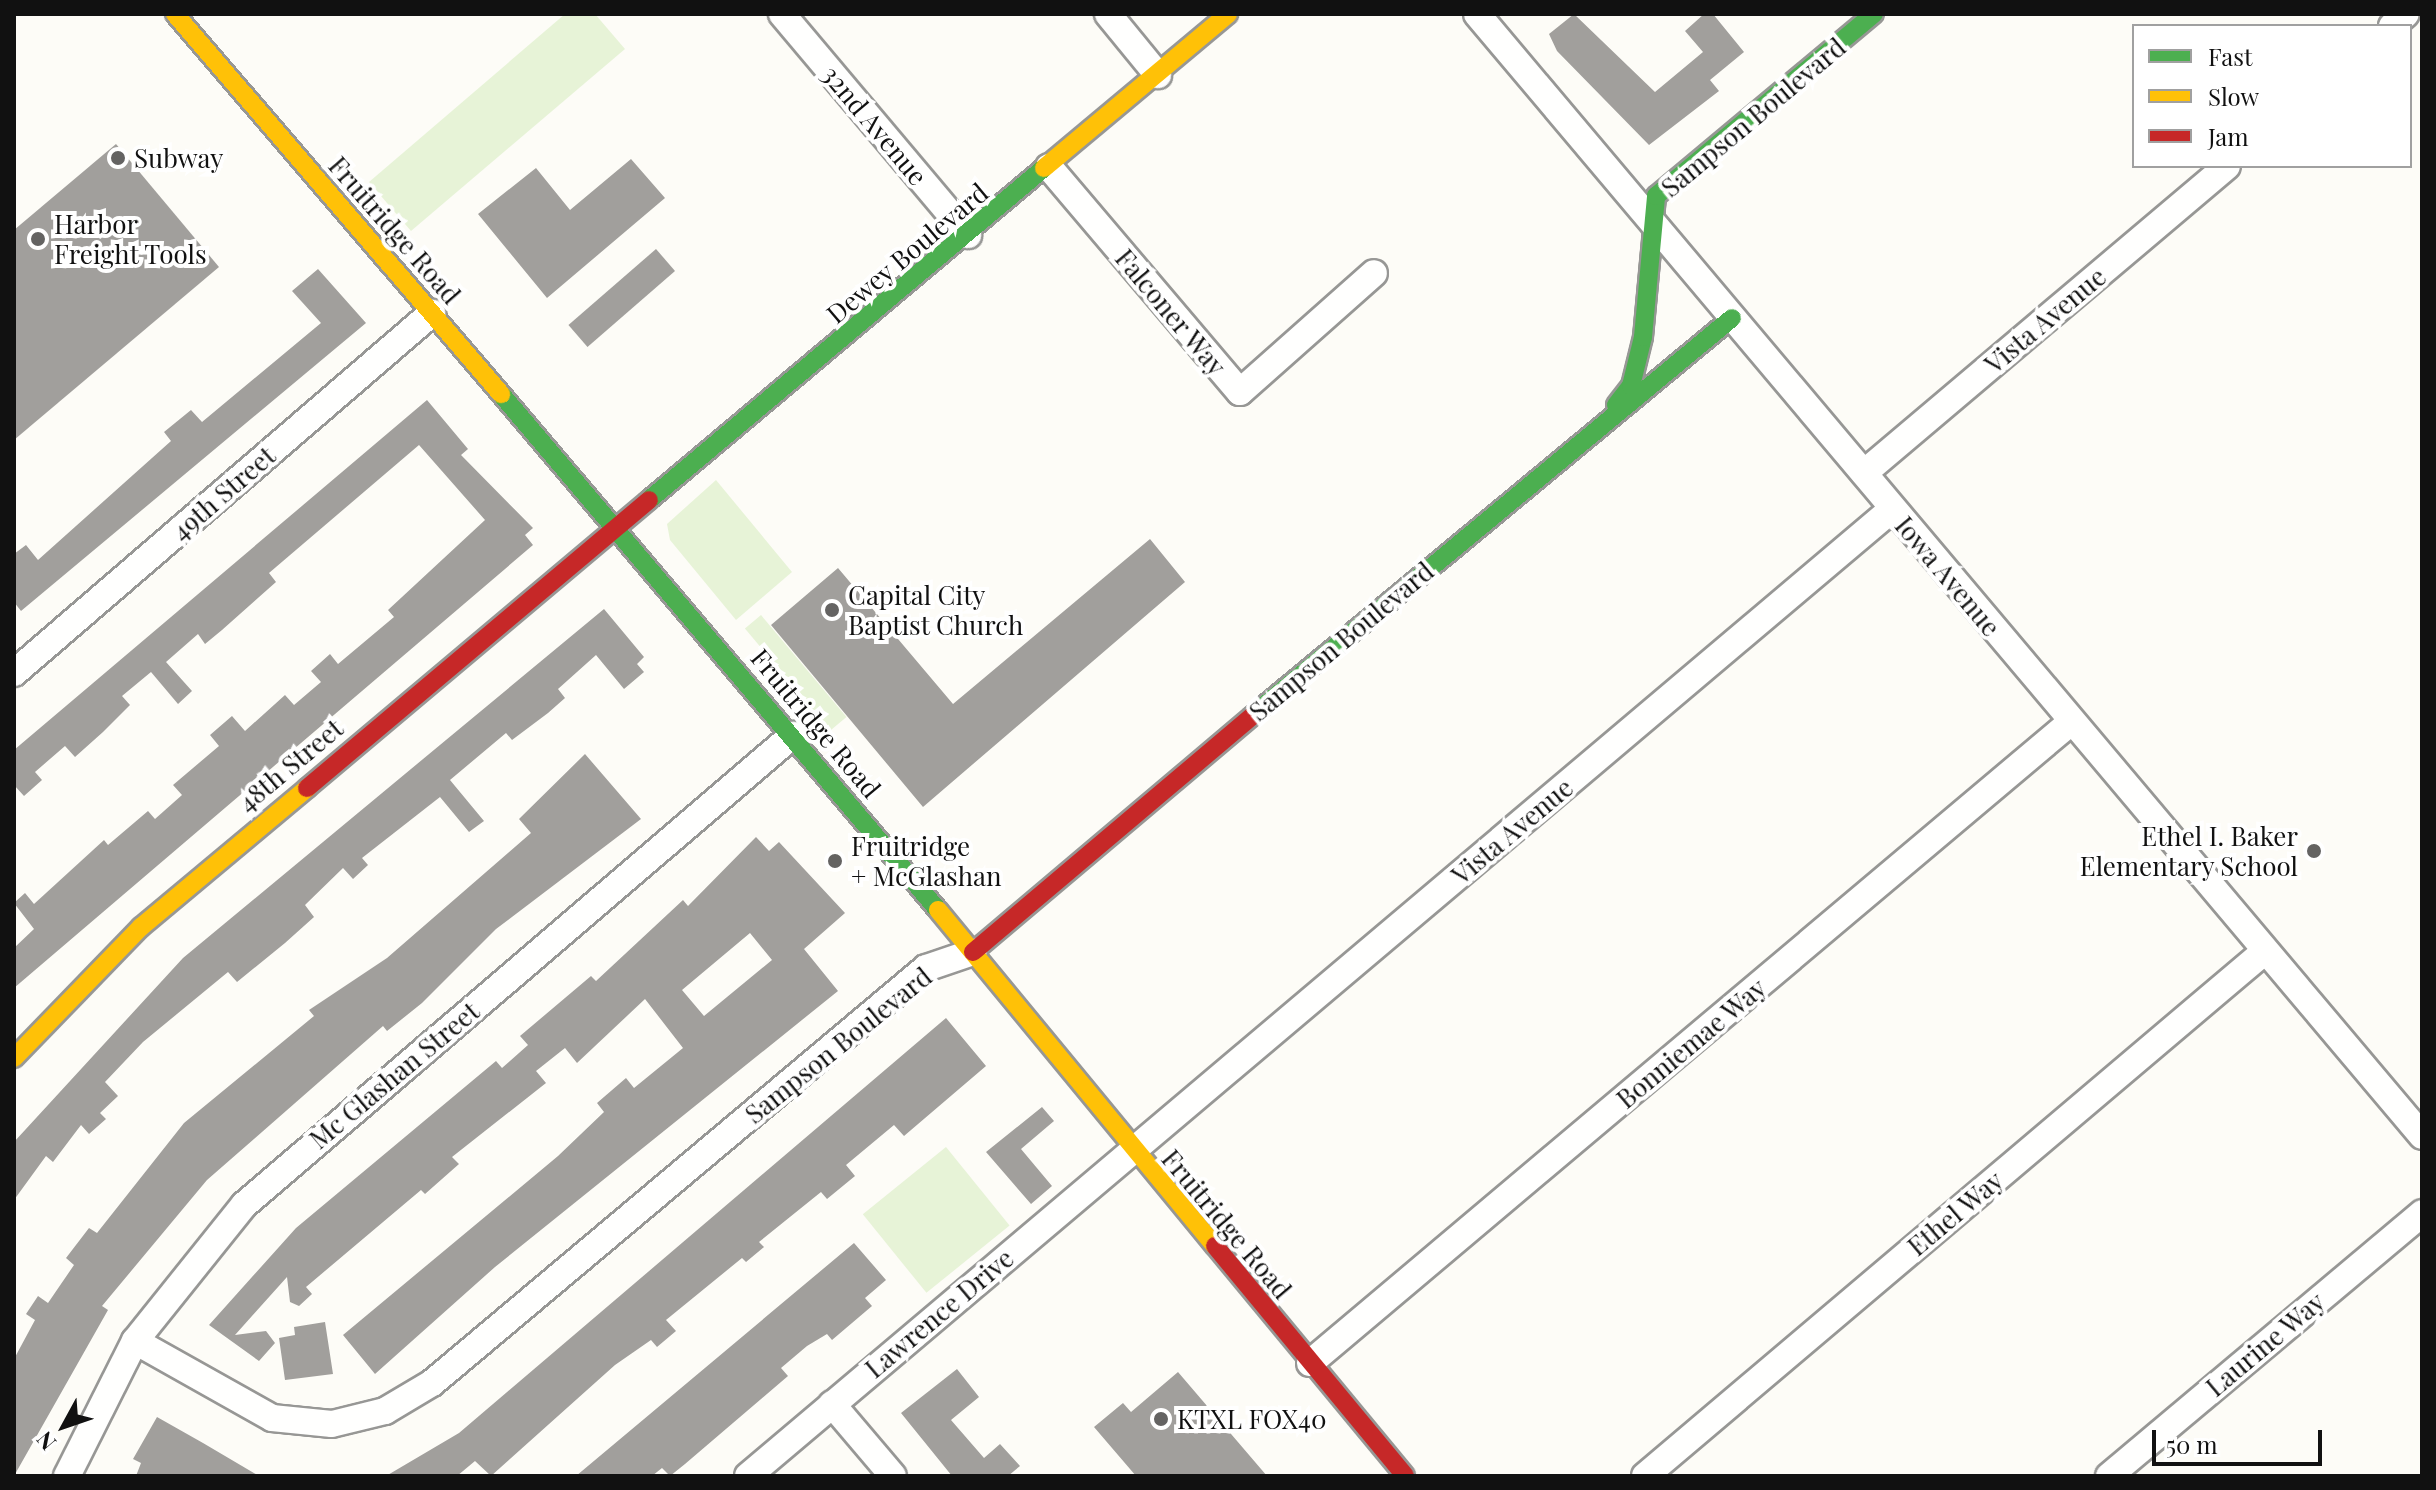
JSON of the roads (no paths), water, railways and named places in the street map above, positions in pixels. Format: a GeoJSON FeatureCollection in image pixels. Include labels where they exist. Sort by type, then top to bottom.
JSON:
{"type":"FeatureCollection","features":[{"type":"Feature","properties":{"kind":"street","name":"Fruitridge Road"},"geometry":{"type":"LineString","coordinates":[[175,14],[793,735],[973,952],[1132,1151],[1405,1476]]}},
{"type":"Feature","properties":{"kind":"street","name":"32nd Avenue"},"geometry":{"type":"LineString","coordinates":[[782,14],[968,235]]}},
{"type":"Feature","properties":{"kind":"street"},"geometry":{"type":"LineString","coordinates":[[1108,14],[1158,75]]}},
{"type":"Feature","properties":{"kind":"street","name":"Dewey Boulevard"},"geometry":{"type":"LineString","coordinates":[[615,528],[1228,14]]}},
{"type":"Feature","properties":{"kind":"street","name":"Iowa Avenue"},"geometry":{"type":"LineString","coordinates":[[1477,14],[1864,473],[1891,510],[2422,1136]]}},
{"type":"Feature","properties":{"kind":"street","name":"Sampson Boulevard"},"geometry":{"type":"LineString","coordinates":[[1610,413],[1631,386],[1643,337],[1651,219],[1656,196],[1874,14]]}},
{"type":"Feature","properties":{"kind":"street","name":"Falconer Way"},"geometry":{"type":"LineString","coordinates":[[1049,167],[1240,392],[1374,273]]}},
{"type":"Feature","properties":{"kind":"street","name":"Vista Avenue"},"geometry":{"type":"LineString","coordinates":[[1864,473],[2225,168]]}},
{"type":"Feature","properties":{"kind":"street","name":"49th Street"},"geometry":{"type":"LineString","coordinates":[[14,673],[432,313]]}},
{"type":"Feature","properties":{"kind":"street","name":"Sampson Boulevard"},"geometry":{"type":"LineString","coordinates":[[135,1341],[272,1418],[332,1424],[385,1411],[432,1383],[926,968],[973,952],[1610,413],[1732,318]]}},
{"type":"Feature","properties":{"kind":"street","name":"Vista Avenue"},"geometry":{"type":"LineString","coordinates":[[1132,1151],[1891,510]]}},
{"type":"Feature","properties":{"kind":"street","name":"48th Street"},"geometry":{"type":"LineString","coordinates":[[14,1058],[141,927],[615,528]]}},
{"type":"Feature","properties":{"kind":"street","name":"Bonniemae Way"},"geometry":{"type":"LineString","coordinates":[[1310,1363],[2071,722]]}},
{"type":"Feature","properties":{"kind":"street","name":"Mc Glashan Street"},"geometry":{"type":"LineString","coordinates":[[67,1476],[135,1341],[244,1205],[793,735]]}},
{"type":"Feature","properties":{"kind":"street","name":"Ethel Way"},"geometry":{"type":"LineString","coordinates":[[1645,1476],[2265,951]]}},
{"type":"Feature","properties":{"kind":"street","name":"Lawrence Drive"},"geometry":{"type":"LineString","coordinates":[[748,1476],[1132,1151]]}},
{"type":"Feature","properties":{"kind":"street","name":"Laurine Way"},"geometry":{"type":"LineString","coordinates":[[2109,1476],[2422,1213]]}},
{"type":"Feature","properties":{"kind":"street"},"geometry":{"type":"LineString","coordinates":[[832,1404],[893,1476]]}},
{"type":"Feature","properties":{"kind":"place","name":"Subway"},"geometry":{"type":"Point","coordinates":[118,158]}},
{"type":"Feature","properties":{"kind":"place","name":"Harbor Freight Tools"},"geometry":{"type":"Point","coordinates":[38,239]}},
{"type":"Feature","properties":{"kind":"place","name":"Capital City Baptist Church"},"geometry":{"type":"Point","coordinates":[832,610]}},
{"type":"Feature","properties":{"kind":"place","name":"Ethel I. Baker Elementary School"},"geometry":{"type":"Point","coordinates":[2314,851]}},
{"type":"Feature","properties":{"kind":"place","name":"Fruitridge + McGlashan"},"geometry":{"type":"Point","coordinates":[835,861]}},
{"type":"Feature","properties":{"kind":"place","name":"KTXL FOX40"},"geometry":{"type":"Point","coordinates":[1161,1419]}}]}
